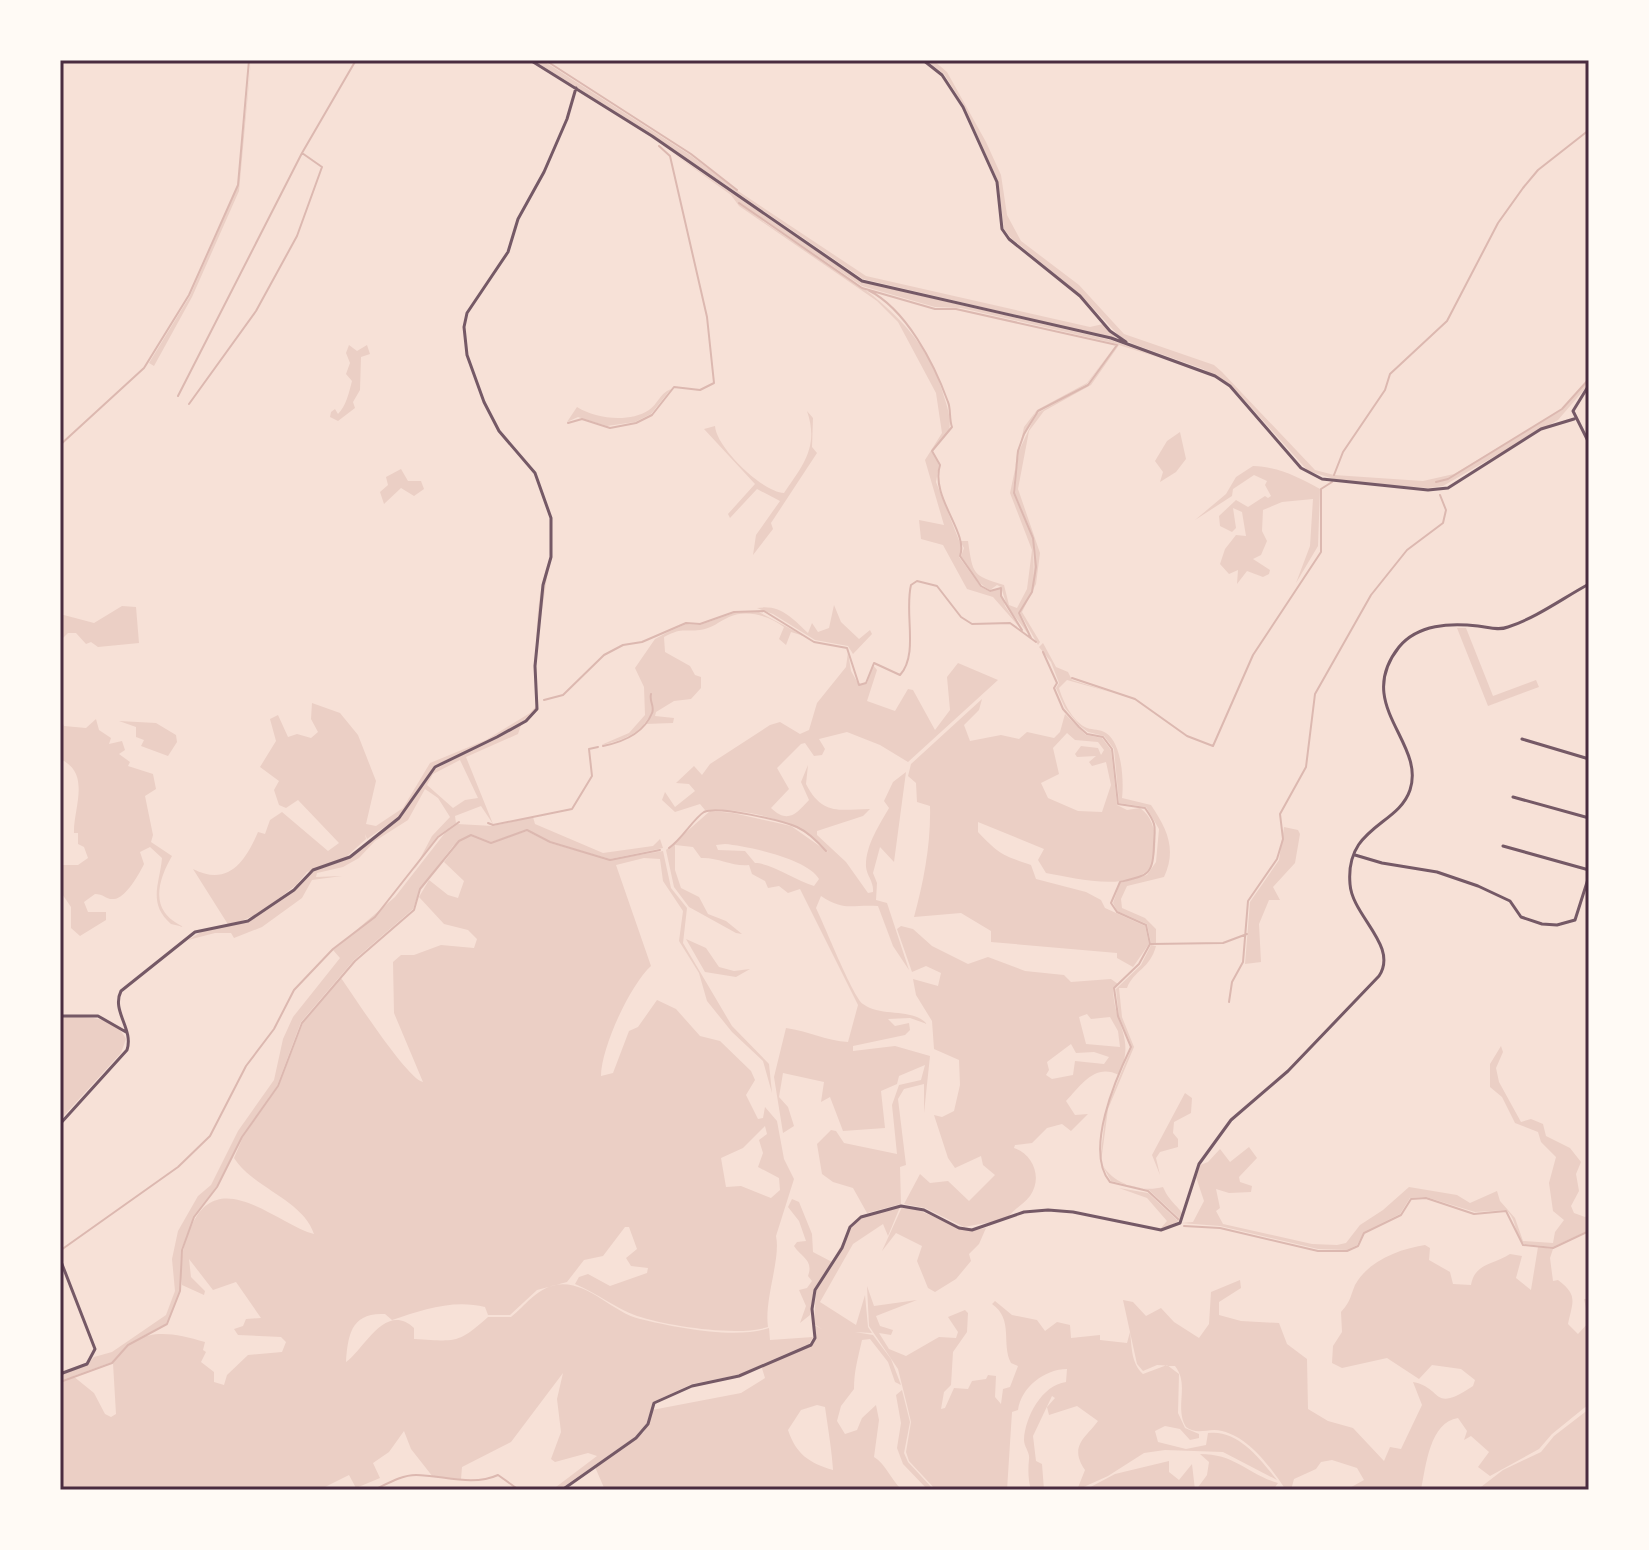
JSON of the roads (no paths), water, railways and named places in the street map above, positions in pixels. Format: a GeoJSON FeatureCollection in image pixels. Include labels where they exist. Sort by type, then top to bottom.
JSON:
{"type":"FeatureCollection","features":[{"type":"Feature","properties":{"kind":"street"},"geometry":{"type":"LineString","coordinates":[[530,60],[862,281],[1132,346],[1222,381],[1301,468],[1330,481],[1428,490],[1448,488],[1541,429],[1574,419]]}},
{"type":"Feature","properties":{"kind":"street"},"geometry":{"type":"LineString","coordinates":[[923,60],[942,75],[963,107],[997,182],[1002,229],[1009,239],[1080,296],[1110,331],[1132,346]]}},
{"type":"Feature","properties":{"kind":"street"},"geometry":{"type":"LineString","coordinates":[[60,1124],[127,1050],[129,1035],[118,1005],[121,991],[195,932],[248,921],[294,890],[313,870],[350,857],[399,818],[435,767],[526,721],[537,709],[535,666],[543,585],[551,557],[551,518],[535,473],[499,431],[484,402],[467,355],[464,327],[467,313],[508,252],[518,219],[544,172],[576,88]]}},
{"type":"Feature","properties":{"kind":"street"},"geometry":{"type":"LineString","coordinates":[[1589,385],[1575,403],[1574,419],[1589,443]]}},
{"type":"Feature","properties":{"kind":"street"},"geometry":{"type":"LineString","coordinates":[[562,1490],[636,1438],[648,1424],[654,1403],[692,1386],[739,1376],[811,1345],[815,1338],[812,1309],[815,1290],[842,1248],[850,1227],[861,1217],[901,1206],[924,1210],[959,1228],[972,1230],[1024,1212],[1048,1210],[1161,1230],[1180,1223],[1199,1164],[1231,1120],[1288,1071],[1382,971],[1385,960],[1382,946],[1354,903],[1350,883],[1355,855],[1363,837],[1402,803],[1410,789],[1409,759],[1385,703],[1389,668],[1401,645],[1414,634],[1434,627],[1508,627],[1589,584]]}},
{"type":"Feature","properties":{"kind":"street"},"geometry":{"type":"LineString","coordinates":[[1522,739],[1589,759]]}},
{"type":"Feature","properties":{"kind":"street"},"geometry":{"type":"LineString","coordinates":[[1513,797],[1589,818]]}},
{"type":"Feature","properties":{"kind":"street"},"geometry":{"type":"LineString","coordinates":[[1503,846],[1589,870]]}},
{"type":"Feature","properties":{"kind":"street"},"geometry":{"type":"LineString","coordinates":[[1355,855],[1437,872],[1478,886],[1510,901],[1521,917],[1551,926],[1575,920],[1589,876]]}},
{"type":"Feature","properties":{"kind":"street"},"geometry":{"type":"LineString","coordinates":[[60,1016],[98,1016],[129,1035]]}},
{"type":"Feature","properties":{"kind":"street"},"geometry":{"type":"LineString","coordinates":[[60,1259],[95,1349],[87,1364],[60,1374]]}},
{"type":"Feature","properties":{"kind":"waterway"},"geometry":{"type":"LineString","coordinates":[[60,445],[144,368],[189,295],[238,185],[249,60]]}},
{"type":"Feature","properties":{"kind":"waterway"},"geometry":{"type":"LineString","coordinates":[[178,396],[302,153],[356,60]]}},
{"type":"Feature","properties":{"kind":"waterway"},"geometry":{"type":"LineString","coordinates":[[545,60],[691,154],[737,190]]}},
{"type":"Feature","properties":{"kind":"waterway"},"geometry":{"type":"LineString","coordinates":[[1334,475],[1343,452],[1385,390],[1390,374],[1447,321],[1498,223],[1523,188],[1538,170],[1589,130]]}},
{"type":"Feature","properties":{"kind":"waterway"},"geometry":{"type":"LineString","coordinates":[[568,423],[582,419],[610,428],[636,423],[652,415],[674,387],[700,390],[714,383],[707,317],[670,156],[659,146]]}},
{"type":"Feature","properties":{"kind":"waterway"},"geometry":{"type":"LineString","coordinates":[[189,404],[256,311],[297,236],[322,167],[302,153]]}},
{"type":"Feature","properties":{"kind":"waterway"},"geometry":{"type":"LineString","coordinates":[[739,203],[862,288],[935,309],[956,309],[1117,345],[1088,385],[1038,411],[1018,451],[1014,493],[1033,538],[1036,567],[1032,592],[1019,613],[1031,638]]}},
{"type":"Feature","properties":{"kind":"waterway"},"geometry":{"type":"LineString","coordinates":[[868,290],[895,310],[917,338],[935,371],[949,405],[952,427],[932,451],[940,465],[940,489],[959,537],[960,556],[981,586],[990,591],[1001,588],[1001,596],[1022,630]]}},
{"type":"Feature","properties":{"kind":"waterway"},"geometry":{"type":"LineString","coordinates":[[1436,482],[1448,479],[1562,409],[1589,379]]}},
{"type":"Feature","properties":{"kind":"waterway"},"geometry":{"type":"LineString","coordinates":[[1072,678],[1135,699],[1187,736],[1213,746],[1253,655],[1321,552],[1321,489],[1332,482]]}},
{"type":"Feature","properties":{"kind":"waterway"},"geometry":{"type":"LineString","coordinates":[[1229,1002],[1232,982],[1243,962],[1248,901],[1277,859],[1283,839],[1280,814],[1306,767],[1315,694],[1371,595],[1407,550],[1443,523],[1446,510],[1440,495]]}},
{"type":"Feature","properties":{"kind":"waterway"},"geometry":{"type":"LineString","coordinates":[[544,700],[563,695],[604,655],[623,645],[642,642],[686,623],[700,624],[734,612],[764,611],[814,642],[847,648],[859,685],[866,683],[874,663],[900,675],[909,656],[909,596],[911,585],[917,581],[937,586],[961,617],[972,624],[1010,623],[1036,642]]}},
{"type":"Feature","properties":{"kind":"waterway"},"geometry":{"type":"LineString","coordinates":[[1043,652],[1057,683],[1054,688],[1063,709],[1087,734],[1103,737],[1112,749],[1118,804],[1145,808],[1154,826],[1152,862],[1148,872],[1120,882],[1111,903],[1117,912],[1146,925],[1150,944],[1139,964],[1114,988],[1118,1016],[1131,1047],[1105,1114],[1100,1152],[1103,1169],[1110,1182],[1148,1191],[1178,1219]]}},
{"type":"Feature","properties":{"kind":"waterway"},"geometry":{"type":"LineString","coordinates":[[603,746],[625,739],[644,726],[653,711],[651,694]]}},
{"type":"Feature","properties":{"kind":"waterway"},"geometry":{"type":"LineString","coordinates":[[488,823],[493,825],[572,809],[592,776],[589,749],[598,747]]}},
{"type":"Feature","properties":{"kind":"waterway"},"geometry":{"type":"LineString","coordinates":[[669,848],[696,819],[711,810],[735,812],[797,827],[826,851]]}},
{"type":"Feature","properties":{"kind":"waterway"},"geometry":{"type":"LineString","coordinates":[[61,1250],[178,1167],[210,1136],[246,1066],[274,1029],[294,990],[333,949],[375,917],[438,837],[459,822]]}},
{"type":"Feature","properties":{"kind":"waterway"},"geometry":{"type":"LineString","coordinates":[[60,1382],[112,1363],[128,1345],[167,1324],[180,1291],[182,1250],[194,1217],[217,1187],[242,1137],[278,1086],[302,1023],[355,961],[414,910],[420,889],[459,841],[471,835],[491,843],[527,830],[550,842],[610,860],[660,850]]}},
{"type":"Feature","properties":{"kind":"waterway"},"geometry":{"type":"LineString","coordinates":[[1151,944],[1223,943],[1247,934]]}},
{"type":"Feature","properties":{"kind":"waterway"},"geometry":{"type":"LineString","coordinates":[[1184,1226],[1220,1228],[1318,1251],[1347,1251],[1358,1246],[1364,1233],[1401,1215],[1411,1199],[1426,1198],[1474,1214],[1506,1211],[1523,1245],[1553,1248],[1589,1231]]}},
{"type":"Feature","properties":{"kind":"waterway"},"geometry":{"type":"LineString","coordinates":[[374,1490],[410,1475],[467,1480],[498,1475],[519,1490]]}}]}
